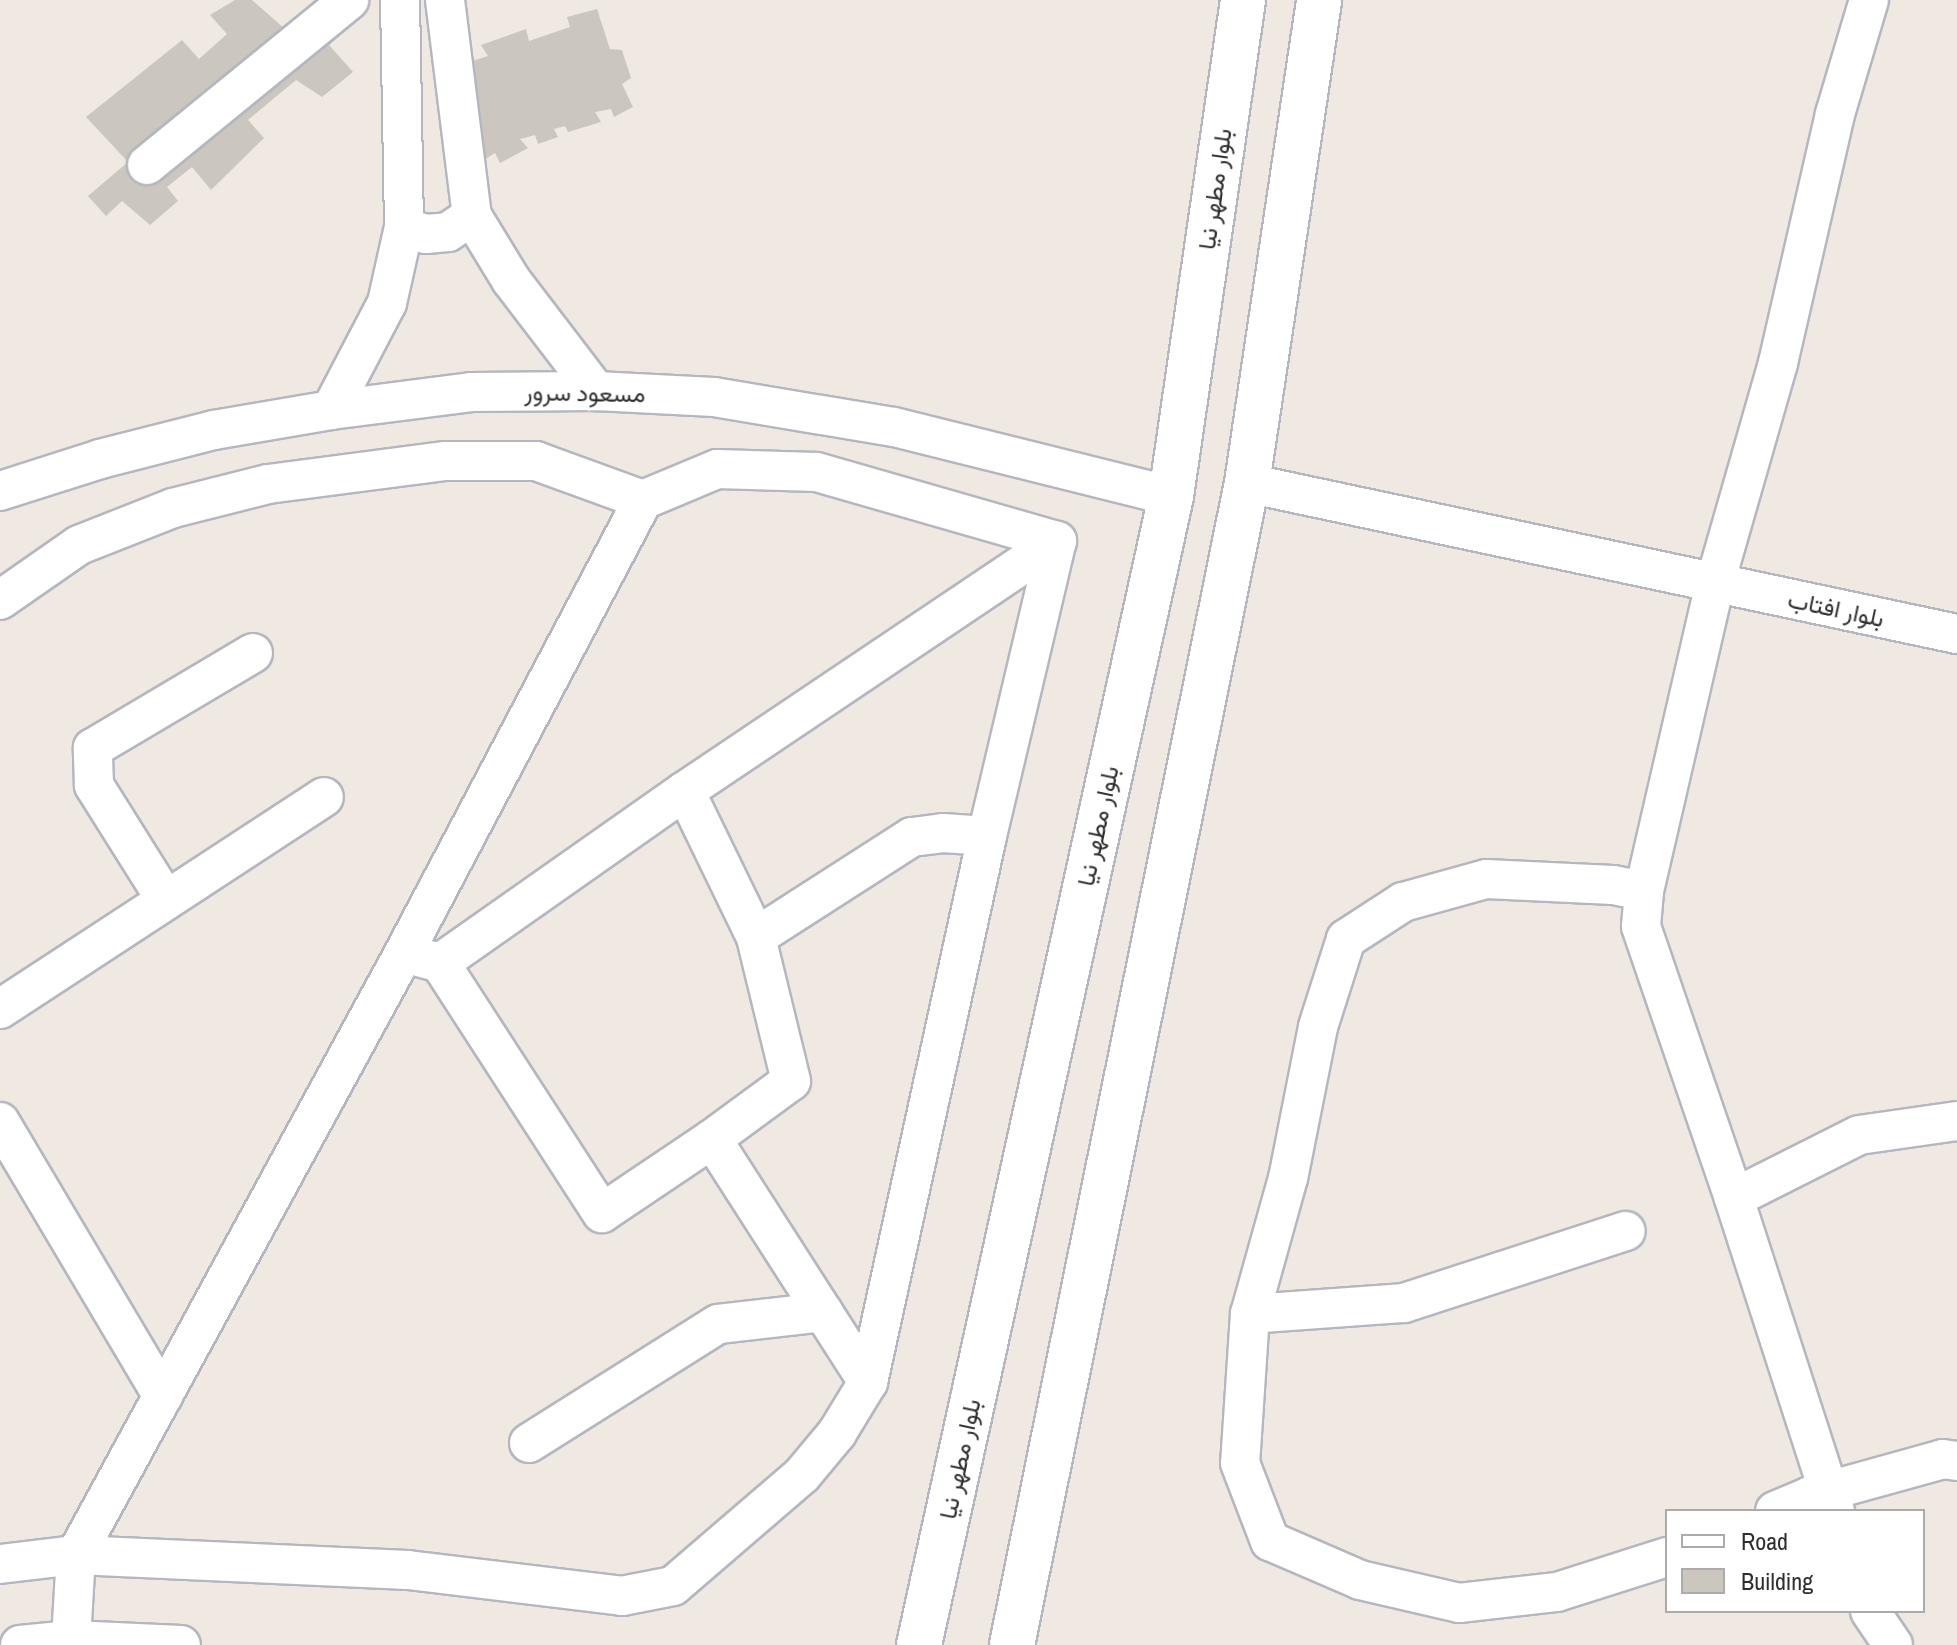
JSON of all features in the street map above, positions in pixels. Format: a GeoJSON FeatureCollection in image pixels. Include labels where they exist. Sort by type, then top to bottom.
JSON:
{"type":"FeatureCollection","features":[{"type":"Feature","properties":{"kind":"main road","name":"بلوار مطهر نیا"},"geometry":{"type":"LineString","coordinates":[[919,1645],[1171,496],[1243,0]]}},
{"type":"Feature","properties":{"kind":"main road"},"geometry":{"type":"LineString","coordinates":[[1012,1645],[1247,483],[1319,0]]}},
{"type":"Feature","properties":{"kind":"street"},"geometry":{"type":"LineString","coordinates":[[147,165],[349,0]]}},
{"type":"Feature","properties":{"kind":"street"},"geometry":{"type":"LineString","coordinates":[[331,410],[387,303],[404,227],[400,0]]}},
{"type":"Feature","properties":{"kind":"street"},"geometry":{"type":"LineString","coordinates":[[445,0],[472,216],[511,280],[596,391]]}},
{"type":"Feature","properties":{"kind":"street"},"geometry":{"type":"LineString","coordinates":[[1832,1501],[1734,1198],[1641,926],[1644,891],[1715,583],[1778,363],[1835,114],[1869,0]]}},
{"type":"Feature","properties":{"kind":"street"},"geometry":{"type":"LineString","coordinates":[[404,227],[426,234],[448,232],[472,216]]}},
{"type":"Feature","properties":{"kind":"street","name":"مسعود سرور"},"geometry":{"type":"LineString","coordinates":[[0,491],[100,459],[214,430],[331,410],[471,392],[596,391],[714,397],[894,427],[1171,496]]}},
{"type":"Feature","properties":{"kind":"street"},"geometry":{"type":"LineString","coordinates":[[0,600],[79,545],[173,508],[268,484],[446,461],[536,461],[643,500]]}},
{"type":"Feature","properties":{"kind":"street"},"geometry":{"type":"LineString","coordinates":[[71,1640],[76,1555],[404,953],[643,500],[717,469],[816,472],[1057,541]]}},
{"type":"Feature","properties":{"kind":"street","name":"بلوار افتاب"},"geometry":{"type":"LineString","coordinates":[[1247,483],[1957,634]]}},
{"type":"Feature","properties":{"kind":"street"},"geometry":{"type":"LineString","coordinates":[[440,963],[685,791],[1057,541]]}},
{"type":"Feature","properties":{"kind":"street"},"geometry":{"type":"LineString","coordinates":[[0,1564],[76,1555],[408,1570],[622,1596],[673,1586],[802,1475],[837,1433],[868,1382],[987,836],[1057,541]]}},
{"type":"Feature","properties":{"kind":"street"},"geometry":{"type":"LineString","coordinates":[[166,900],[94,785],[93,748],[253,653]]}},
{"type":"Feature","properties":{"kind":"street"},"geometry":{"type":"LineString","coordinates":[[404,953],[440,963],[602,1213],[791,1081],[756,937],[685,791]]}},
{"type":"Feature","properties":{"kind":"street"},"geometry":{"type":"LineString","coordinates":[[0,1009],[324,797]]}},
{"type":"Feature","properties":{"kind":"street"},"geometry":{"type":"LineString","coordinates":[[756,937],[912,837],[943,833],[987,836]]}},
{"type":"Feature","properties":{"kind":"street"},"geometry":{"type":"LineString","coordinates":[[1644,891],[1613,885],[1486,879],[1403,902],[1346,939],[1318,1027],[1288,1178],[1250,1314],[1240,1463],[1270,1541],[1360,1580],[1459,1603],[1557,1592],[1665,1558]]}},
{"type":"Feature","properties":{"kind":"street"},"geometry":{"type":"LineString","coordinates":[[1734,1198],[1859,1135],[1957,1121]]}},
{"type":"Feature","properties":{"kind":"street"},"geometry":{"type":"LineString","coordinates":[[0,1122],[163,1396]]}},
{"type":"Feature","properties":{"kind":"street"},"geometry":{"type":"LineString","coordinates":[[712,1139],[868,1382]]}},
{"type":"Feature","properties":{"kind":"street"},"geometry":{"type":"LineString","coordinates":[[1250,1314],[1404,1303],[1626,1231]]}},
{"type":"Feature","properties":{"kind":"street"},"geometry":{"type":"LineString","coordinates":[[529,1443],[718,1324],[823,1312]]}},
{"type":"Feature","properties":{"kind":"street"},"geometry":{"type":"LineString","coordinates":[[1786,1509],[1832,1501],[1943,1459],[1957,1461]]}},
{"type":"Feature","properties":{"kind":"street"},"geometry":{"type":"LineString","coordinates":[[1871,1613],[1893,1645]]}},
{"type":"Feature","properties":{"kind":"street"},"geometry":{"type":"LineString","coordinates":[[20,1645],[71,1640],[181,1645]]}},
{"type":"Feature","properties":{"kind":"building"},"geometry":{"type":"Polygon","coordinates":[[[235,0],[252,0],[285,29],[317,0],[324,0],[347,29],[329,45],[353,72],[322,97],[296,80],[248,120],[264,138],[211,190],[192,167],[167,187],[178,201],[150,225],[122,201],[106,216],[88,196],[128,162],[86,117],[182,40],[199,59],[227,34],[210,15],[235,0]]]}},
{"type":"Feature","properties":{"kind":"building"},"geometry":{"type":"Polygon","coordinates":[[[597,9],[610,49],[622,50],[631,78],[622,84],[633,107],[614,117],[611,109],[595,112],[601,122],[568,132],[565,126],[554,129],[558,137],[538,144],[535,135],[520,139],[528,148],[500,163],[495,153],[468,170],[437,72],[488,56],[481,45],[526,29],[529,41],[570,27],[567,17],[597,9]]]}}]}
